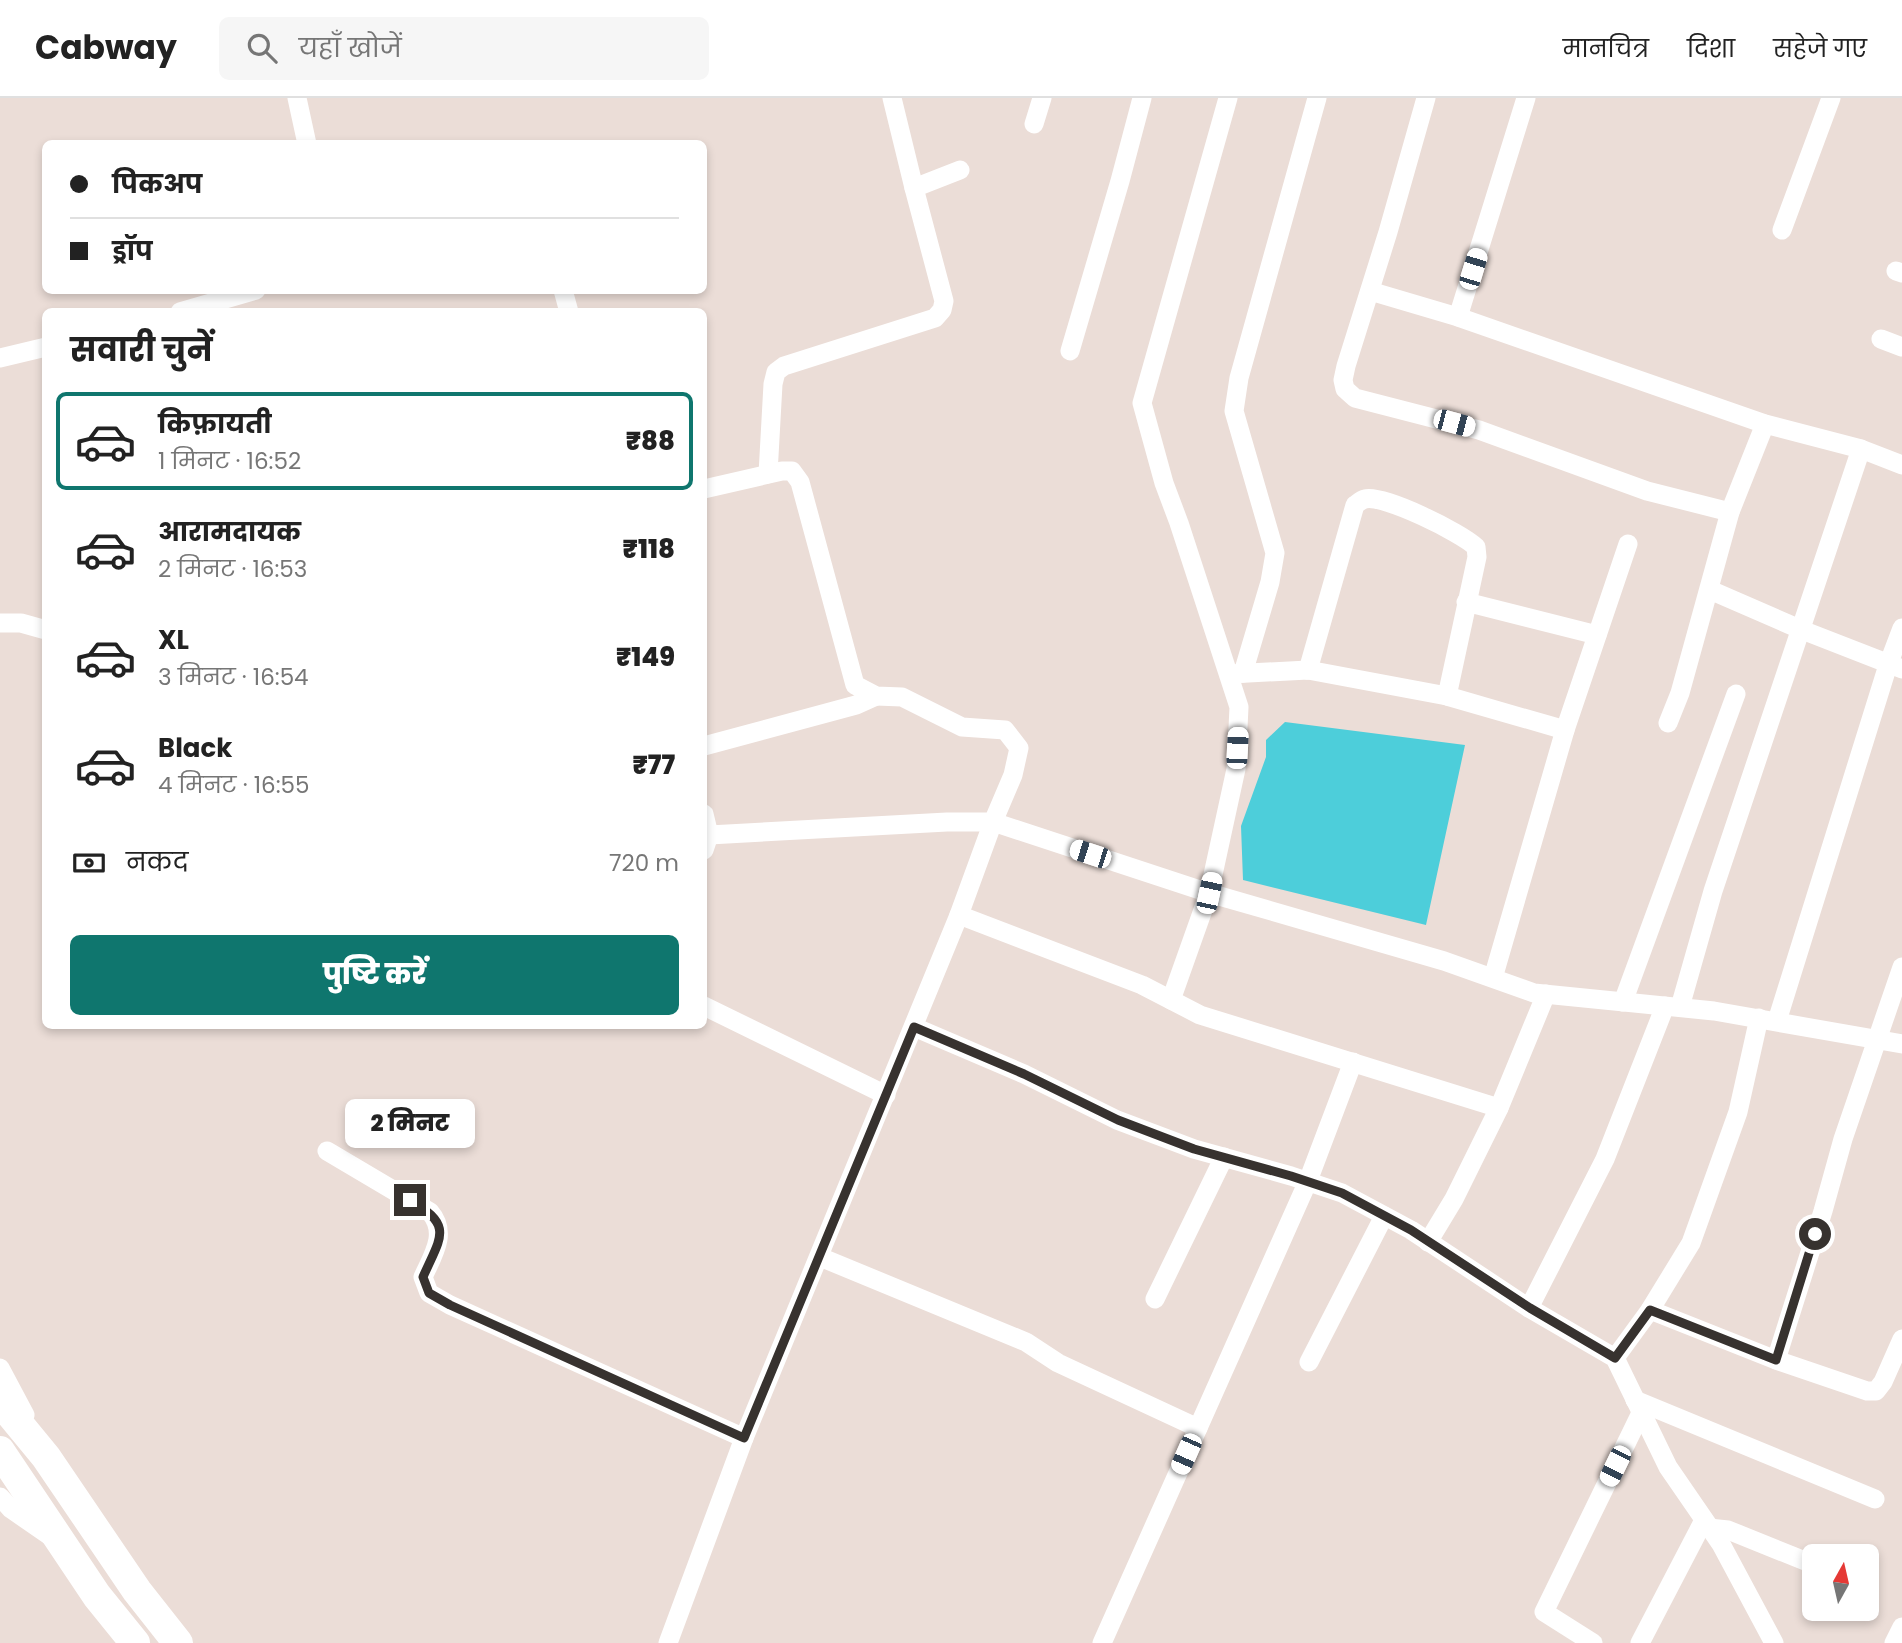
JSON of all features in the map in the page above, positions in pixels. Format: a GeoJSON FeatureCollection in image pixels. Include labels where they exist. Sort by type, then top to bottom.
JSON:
{"type":"FeatureCollection","features":[{"type":"Feature","properties":{"kind":"highway"},"geometry":{"type":"LineString","coordinates":[[0,1401],[46,1457],[137,1591],[178,1643]]}},
{"type":"Feature","properties":{"kind":"highway"},"geometry":{"type":"LineString","coordinates":[[0,1451],[97,1596],[135,1643]]}},
{"type":"Feature","properties":{"kind":"street"},"geometry":{"type":"LineString","coordinates":[[297,98],[306,140]]}},
{"type":"Feature","properties":{"kind":"street"},"geometry":{"type":"LineString","coordinates":[[768,474],[776,372],[784,366],[935,318],[942,310],[944,301],[892,98]]}},
{"type":"Feature","properties":{"kind":"street"},"geometry":{"type":"LineString","coordinates":[[1034,124],[1042,98]]}},
{"type":"Feature","properties":{"kind":"street"},"geometry":{"type":"LineString","coordinates":[[1070,351],[1142,98]]}},
{"type":"Feature","properties":{"kind":"street"},"geometry":{"type":"LineString","coordinates":[[1171,1000],[1209,893],[1236,769],[1239,707],[1236,673],[1164,483],[1142,403],[1228,98]]}},
{"type":"Feature","properties":{"kind":"street"},"geometry":{"type":"LineString","coordinates":[[1236,673],[1270,582],[1275,554],[1234,411],[1239,378],[1317,98]]}},
{"type":"Feature","properties":{"kind":"street"},"geometry":{"type":"LineString","coordinates":[[1426,98],[1343,380],[1345,389],[1355,397],[1479,430],[1647,491],[1730,512]]}},
{"type":"Feature","properties":{"kind":"street"},"geometry":{"type":"LineString","coordinates":[[1458,317],[1526,98]]}},
{"type":"Feature","properties":{"kind":"street"},"geometry":{"type":"LineString","coordinates":[[1782,230],[1831,98]]}},
{"type":"Feature","properties":{"kind":"street"},"geometry":{"type":"LineString","coordinates":[[914,188],[960,170]]}},
{"type":"Feature","properties":{"kind":"street"},"geometry":{"type":"LineString","coordinates":[[1370,291],[1458,317],[1765,424],[1861,449],[1902,465]]}},
{"type":"Feature","properties":{"kind":"street"},"geometry":{"type":"LineString","coordinates":[[194,308],[242,294]]}},
{"type":"Feature","properties":{"kind":"street"},"geometry":{"type":"LineString","coordinates":[[1881,339],[1902,347]]}},
{"type":"Feature","properties":{"kind":"street"},"geometry":{"type":"LineString","coordinates":[[0,358],[42,347]]}},
{"type":"Feature","properties":{"kind":"street"},"geometry":{"type":"LineString","coordinates":[[1668,723],[1680,693],[1730,512],[1765,424]]}},
{"type":"Feature","properties":{"kind":"street"},"geometry":{"type":"LineString","coordinates":[[1530,1308],[1605,1159],[1672,1007],[1802,630],[1861,449]]}},
{"type":"Feature","properties":{"kind":"street"},"geometry":{"type":"LineString","coordinates":[[673,1641],[744,1438],[959,915],[1013,775],[1019,748],[1005,730],[962,727],[902,697],[876,696],[855,685],[800,482],[792,471],[707,488]]}},
{"type":"Feature","properties":{"kind":"street"},"geometry":{"type":"LineString","coordinates":[[1308,670],[1355,505],[1365,499],[1379,499],[1422,516],[1469,540],[1476,547],[1477,556],[1447,696]]}},
{"type":"Feature","properties":{"kind":"street"},"geometry":{"type":"LineString","coordinates":[[1493,978],[1565,730],[1628,544]]}},
{"type":"Feature","properties":{"kind":"street"},"geometry":{"type":"LineString","coordinates":[[1710,590],[1895,667]]}},
{"type":"Feature","properties":{"kind":"street"},"geometry":{"type":"LineString","coordinates":[[1466,602],[1597,635]]}},
{"type":"Feature","properties":{"kind":"street"},"geometry":{"type":"LineString","coordinates":[[0,623],[21,623],[42,629]]}},
{"type":"Feature","properties":{"kind":"street"},"geometry":{"type":"LineString","coordinates":[[1615,1358],[1650,1310],[1690,1242],[1895,667],[1902,628]]}},
{"type":"Feature","properties":{"kind":"street"},"geometry":{"type":"LineString","coordinates":[[1236,673],[1308,670],[1447,696],[1565,730]]}},
{"type":"Feature","properties":{"kind":"street"},"geometry":{"type":"LineString","coordinates":[[1623,1002],[1736,694]]}},
{"type":"Feature","properties":{"kind":"street"},"geometry":{"type":"LineString","coordinates":[[707,745],[856,705],[876,696]]}},
{"type":"Feature","properties":{"kind":"street"},"geometry":{"type":"LineString","coordinates":[[707,843],[947,822],[993,822],[1209,893],[1444,961],[1534,993],[1768,1020],[1902,1044]]}},
{"type":"Feature","properties":{"kind":"street"},"geometry":{"type":"LineString","coordinates":[[959,915],[1142,985],[1200,1015],[1499,1108]]}},
{"type":"Feature","properties":{"kind":"street"},"geometry":{"type":"LineString","coordinates":[[1776,1360],[1843,1139],[1902,967]]}},
{"type":"Feature","properties":{"kind":"street"},"geometry":{"type":"LineString","coordinates":[[1428,1242],[1454,1199],[1499,1108],[1546,994]]}},
{"type":"Feature","properties":{"kind":"street"},"geometry":{"type":"LineString","coordinates":[[707,1007],[886,1095]]}},
{"type":"Feature","properties":{"kind":"street"},"geometry":{"type":"LineString","coordinates":[[914,1027],[1024,1074],[1118,1120],[1194,1149],[1342,1193],[1428,1242],[1530,1308],[1615,1358],[1668,1467],[1721,1544],[1774,1643]]}},
{"type":"Feature","properties":{"kind":"street"},"geometry":{"type":"LineString","coordinates":[[1101,1643],[1308,1181],[1353,1062]]}},
{"type":"Feature","properties":{"kind":"street"},"geometry":{"type":"LineString","coordinates":[[327,1152],[430,1212],[437,1220],[440,1226],[439,1240],[423,1277],[429,1293],[462,1311],[744,1438]]}},
{"type":"Feature","properties":{"kind":"street"},"geometry":{"type":"LineString","coordinates":[[1156,1299],[1224,1157]]}},
{"type":"Feature","properties":{"kind":"street"},"geometry":{"type":"LineString","coordinates":[[1309,1362],[1384,1216]]}},
{"type":"Feature","properties":{"kind":"street"},"geometry":{"type":"LineString","coordinates":[[820,1257],[1026,1342],[1058,1363],[1198,1428]]}},
{"type":"Feature","properties":{"kind":"street"},"geometry":{"type":"LineString","coordinates":[[1650,1310],[1859,1390],[1876,1391],[1883,1382],[1902,1339]]}},
{"type":"Feature","properties":{"kind":"street"},"geometry":{"type":"LineString","coordinates":[[0,1368],[46,1457]]}},
{"type":"Feature","properties":{"kind":"street"},"geometry":{"type":"LineString","coordinates":[[1638,1406],[1875,1499]]}},
{"type":"Feature","properties":{"kind":"street"},"geometry":{"type":"LineString","coordinates":[[1593,1643],[1544,1612],[1638,1406]]}},
{"type":"Feature","properties":{"kind":"street"},"geometry":{"type":"LineString","coordinates":[[0,1497],[11,1509],[63,1544]]}},
{"type":"Feature","properties":{"kind":"street"},"geometry":{"type":"LineString","coordinates":[[1707,1524],[1802,1560]]}},
{"type":"Feature","properties":{"kind":"street"},"geometry":{"type":"LineString","coordinates":[[1640,1643],[1707,1524]]}},
{"type":"Feature","properties":{"kind":"street"},"geometry":{"type":"LineString","coordinates":[[1894,1643],[1902,1627]]}},
{"type":"Feature","properties":{"kind":"water"},"geometry":{"type":"Polygon","coordinates":[[[1285,722],[1465,745],[1426,925],[1243,880],[1241,826],[1266,757],[1266,740],[1285,722]]]}},
{"type":"Feature","properties":{"kind":"route"},"geometry":{"type":"LineString","coordinates":[[410,1200],[430,1212],[440,1226],[439,1240],[423,1277],[429,1293],[450,1305],[744,1438],[914,1027],[1024,1074],[1118,1120],[1194,1149],[1342,1193],[1411,1230],[1530,1308],[1615,1358],[1650,1310],[1776,1360],[1815,1234]]}}]}
